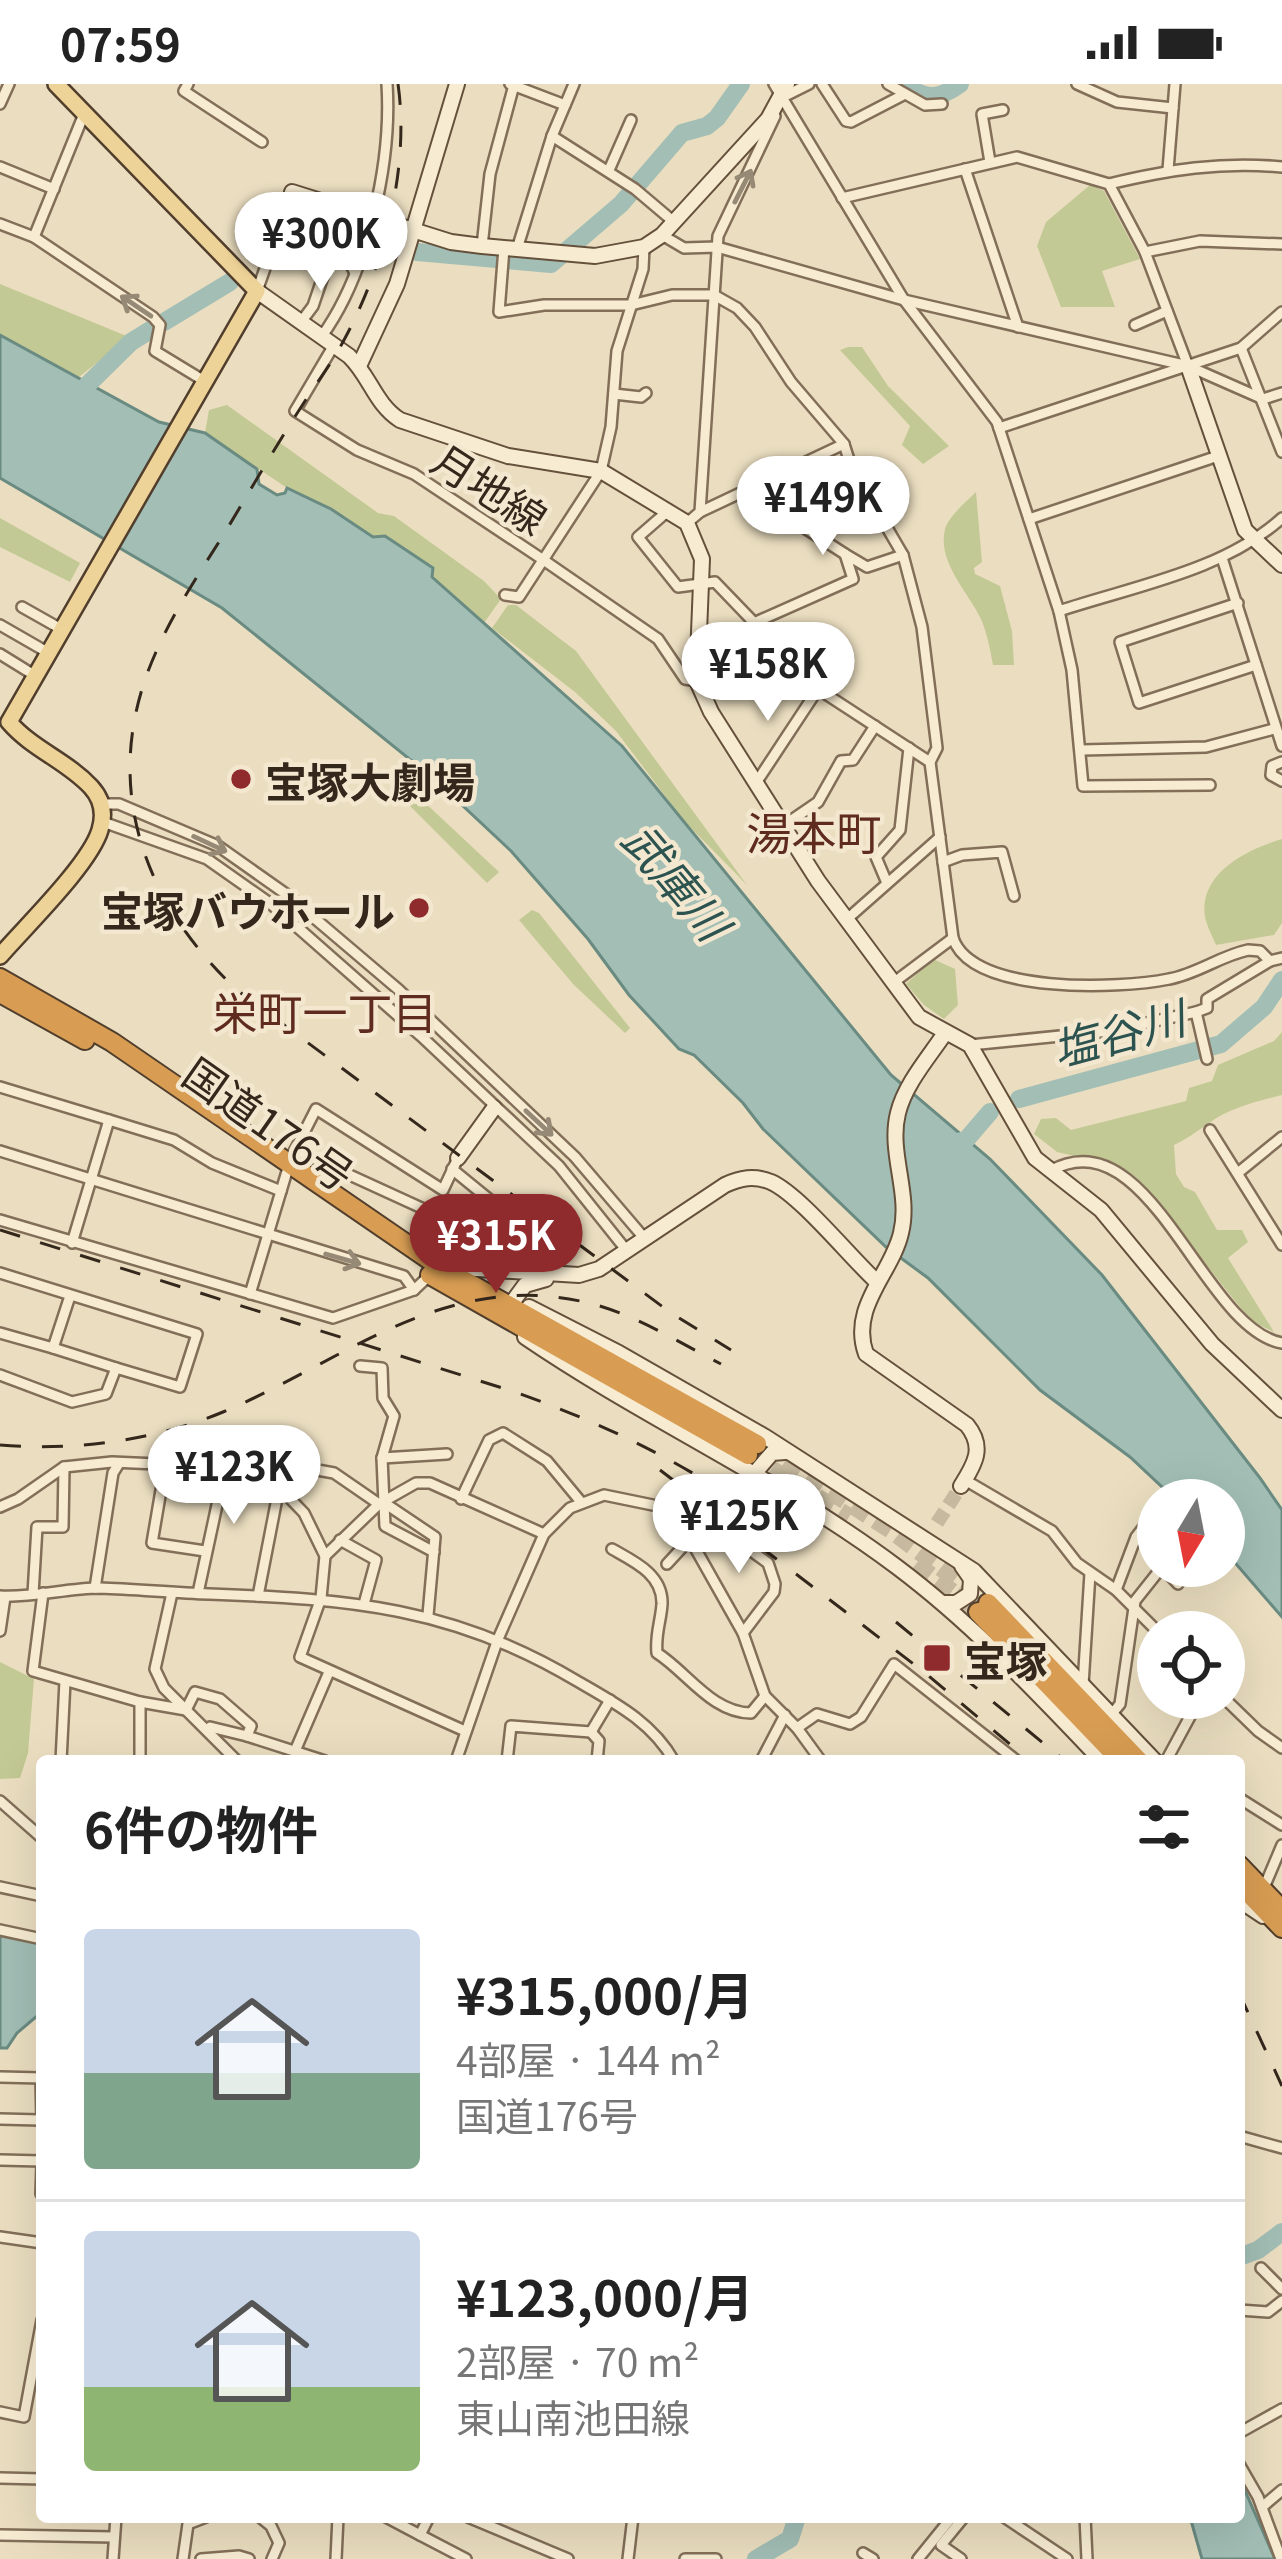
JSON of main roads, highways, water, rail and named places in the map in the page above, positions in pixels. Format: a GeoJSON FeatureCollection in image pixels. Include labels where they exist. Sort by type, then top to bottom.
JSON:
{"type":"FeatureCollection","features":[{"type":"Feature","properties":{"kind":"highway","name":"国道176号"},"geometry":{"type":"LineString","coordinates":[[0,978],[112,1042],[287,1171]]}},
{"type":"Feature","properties":{"kind":"highway","name":"国道176号"},"geometry":{"type":"LineString","coordinates":[[0,993],[107,1054],[489,1310],[753,1458],[464,1280],[435,1271]]}},
{"type":"Feature","properties":{"kind":"highway"},"geometry":{"type":"LineString","coordinates":[[1115,1755],[978,1610],[1133,1755]]}},
{"type":"Feature","properties":{"kind":"highway"},"geometry":{"type":"LineString","coordinates":[[1272,1879],[1282,1910]]}},
{"type":"Feature","properties":{"kind":"highway"},"geometry":{"type":"LineString","coordinates":[[1245,1889],[1282,1929]]}},
{"type":"Feature","properties":{"kind":"main road"},"geometry":{"type":"LineString","coordinates":[[0,956],[93,848],[103,823],[102,804],[82,778],[3,724],[257,291],[60,89]]}},
{"type":"Feature","properties":{"kind":"water","name":"武庫川"},"geometry":{"type":"Polygon","coordinates":[[[0,335],[159,422],[205,433],[257,469],[259,484],[277,495],[287,488],[373,537],[385,536],[433,568],[432,577],[622,746],[891,1075],[990,1159],[1102,1275],[1282,1510],[1282,1617],[1245,1574],[1245,1479],[1154,1479],[1040,1390],[928,1278],[886,1247],[763,1129],[694,1055],[679,1049],[511,851],[433,778],[222,608],[0,478],[0,335]]]}},
{"type":"Feature","properties":{"kind":"water"},"geometry":{"type":"Polygon","coordinates":[[[0,1933],[36,1941],[36,2017],[7,2048],[0,2048],[0,1933]]]}},
{"type":"Feature","properties":{"kind":"water"},"geometry":{"type":"Polygon","coordinates":[[[1245,2491],[1275,2559],[1202,2559],[1192,2523],[1245,2523],[1245,2491]]]}},
{"type":"Feature","properties":{"kind":"waterway"},"geometry":{"type":"LineString","coordinates":[[417,252],[551,264],[621,204],[682,133],[717,118],[741,84]]}},
{"type":"Feature","properties":{"kind":"waterway"},"geometry":{"type":"LineString","coordinates":[[902,84],[931,96],[960,84]]}},
{"type":"Feature","properties":{"kind":"waterway"},"geometry":{"type":"LineString","coordinates":[[164,322],[230,282]]}},
{"type":"Feature","properties":{"kind":"waterway"},"geometry":{"type":"LineString","coordinates":[[71,401],[131,342],[152,329]]}},
{"type":"Feature","properties":{"kind":"waterway","name":"塩谷川"},"geometry":{"type":"LineString","coordinates":[[1019,1099],[1221,1044],[1264,1007],[1282,980]]}},
{"type":"Feature","properties":{"kind":"waterway","name":"塩谷川"},"geometry":{"type":"LineString","coordinates":[[949,1144],[966,1140],[990,1112]]}},
{"type":"Feature","properties":{"kind":"waterway"},"geometry":{"type":"LineString","coordinates":[[1245,2255],[1282,2232]]}},
{"type":"Feature","properties":{"kind":"waterway"},"geometry":{"type":"LineString","coordinates":[[756,2559],[790,2539],[795,2523]]}},
{"type":"Feature","properties":{"kind":"tunnel"},"geometry":{"type":"LineString","coordinates":[[762,1447],[891,1530],[988,1603]]}},
{"type":"Feature","properties":{"kind":"tunnel"},"geometry":{"type":"LineString","coordinates":[[748,1455],[849,1517]]}},
{"type":"Feature","properties":{"kind":"tunnel"},"geometry":{"type":"LineString","coordinates":[[937,1523],[961,1486]]}},
{"type":"Feature","properties":{"kind":"tunnel"},"geometry":{"type":"LineString","coordinates":[[916,1564],[978,1612]]}},
{"type":"Feature","properties":{"kind":"railway"},"geometry":{"type":"LineString","coordinates":[[398,84],[397,182],[371,281],[335,356],[179,607],[139,699],[131,746],[131,791],[139,834],[175,917],[237,990],[671,1313],[731,1350]]}},
{"type":"Feature","properties":{"kind":"railway"},"geometry":{"type":"LineString","coordinates":[[0,1230],[554,1407],[695,1474],[794,1542]]}},
{"type":"Feature","properties":{"kind":"railway"},"geometry":{"type":"LineString","coordinates":[[0,1445],[85,1445],[196,1422],[267,1392],[394,1327],[483,1299],[530,1295],[599,1306],[721,1364]]}},
{"type":"Feature","properties":{"kind":"railway"},"geometry":{"type":"LineString","coordinates":[[660,1470],[779,1561]]}},
{"type":"Feature","properties":{"kind":"railway"},"geometry":{"type":"LineString","coordinates":[[796,1574],[1023,1755]]}},
{"type":"Feature","properties":{"kind":"railway"},"geometry":{"type":"LineString","coordinates":[[896,1622],[1058,1755]]}},
{"type":"Feature","properties":{"kind":"railway"},"geometry":{"type":"LineString","coordinates":[[1245,2006],[1282,2086]]}},
{"type":"Feature","properties":{"kind":"place","name":"宝塚大劇場"},"geometry":{"type":"Point","coordinates":[241,779]}},
{"type":"Feature","properties":{"kind":"place","name":"宝塚バウホール"},"geometry":{"type":"Point","coordinates":[419,908]}},
{"type":"Feature","properties":{"kind":"place","name":"宝塚"},"geometry":{"type":"Point","coordinates":[937,1658]}},
{"type":"Feature","properties":{"kind":"district","name":"湯本町"},"geometry":{"type":"Point","coordinates":[814,830]}},
{"type":"Feature","properties":{"kind":"district","name":"栄町一丁目"},"geometry":{"type":"Point","coordinates":[325,1010]}}]}
